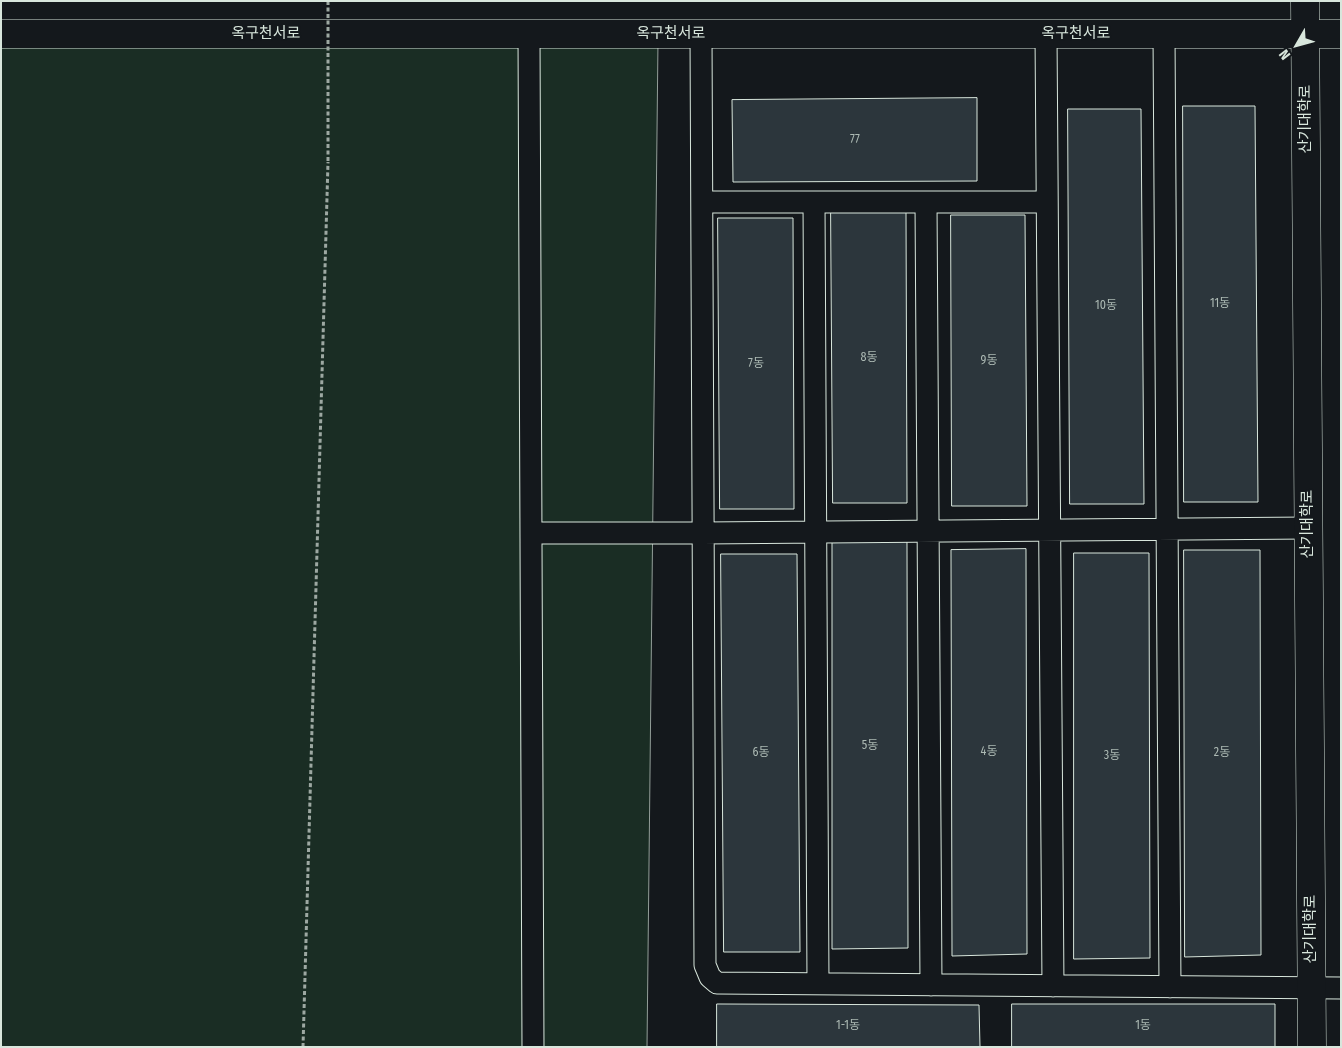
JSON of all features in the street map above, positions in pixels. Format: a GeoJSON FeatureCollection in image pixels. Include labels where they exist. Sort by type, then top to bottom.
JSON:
{"type":"FeatureCollection","features":[{"type":"Feature","properties":{"kind":"street","name":"산기대학로"},"geometry":{"type":"LineString","coordinates":[[1305,1],[1312,1047]]}},
{"type":"Feature","properties":{"kind":"street","name":"옥구천서로"},"geometry":{"type":"LineString","coordinates":[[1,34],[1341,34]]}},
{"type":"Feature","properties":{"kind":"street"},"geometry":{"type":"LineString","coordinates":[[529,34],[533,1047]]}},
{"type":"Feature","properties":{"kind":"street"},"geometry":{"type":"LineString","coordinates":[[701,34],[705,964],[710,977],[717,983],[1341,988]]}},
{"type":"Feature","properties":{"kind":"street"},"geometry":{"type":"LineString","coordinates":[[1046,34],[1053,986]]}},
{"type":"Feature","properties":{"kind":"street"},"geometry":{"type":"LineString","coordinates":[[1164,34],[1170,987]]}},
{"type":"Feature","properties":{"kind":"street"},"geometry":{"type":"LineString","coordinates":[[702,202],[1047,202]]}},
{"type":"Feature","properties":{"kind":"street"},"geometry":{"type":"LineString","coordinates":[[814,202],[818,984]]}},
{"type":"Feature","properties":{"kind":"street"},"geometry":{"type":"LineString","coordinates":[[926,202],[931,985]]}},
{"type":"Feature","properties":{"kind":"street"},"geometry":{"type":"LineString","coordinates":[[531,533],[1308,528]]}},
{"type":"Feature","properties":{"kind":"path"},"geometry":{"type":"LineString","coordinates":[[303,1047],[328,162],[328,1]]}},
{"type":"Feature","properties":{"kind":"green space"},"geometry":{"type":"Polygon","coordinates":[[[658,41],[647,1047],[1,1047],[1,48],[658,41]]]}},
{"type":"Feature","properties":{"kind":"building"},"geometry":{"type":"Polygon","coordinates":[[[977,98],[977,181],[733,182],[732,100],[977,98]]]}},
{"type":"Feature","properties":{"kind":"building"},"geometry":{"type":"Polygon","coordinates":[[[1183,106],[1255,106],[1258,502],[1184,502],[1183,106]]]}},
{"type":"Feature","properties":{"kind":"building"},"geometry":{"type":"Polygon","coordinates":[[[1068,109],[1141,109],[1144,504],[1070,504],[1068,109]]]}},
{"type":"Feature","properties":{"kind":"building"},"geometry":{"type":"Polygon","coordinates":[[[831,212],[906,212],[907,503],[833,503],[831,212]]]}},
{"type":"Feature","properties":{"kind":"building"},"geometry":{"type":"Polygon","coordinates":[[[951,215],[1025,215],[1027,506],[952,506],[951,215]]]}},
{"type":"Feature","properties":{"kind":"building"},"geometry":{"type":"Polygon","coordinates":[[[718,218],[793,218],[794,509],[720,509],[718,218]]]}},
{"type":"Feature","properties":{"kind":"building"},"geometry":{"type":"Polygon","coordinates":[[[907,542],[908,948],[832,949],[832,543],[907,542]]]}},
{"type":"Feature","properties":{"kind":"building"},"geometry":{"type":"Polygon","coordinates":[[[1026,549],[1027,954],[952,956],[951,550],[1026,549]]]}},
{"type":"Feature","properties":{"kind":"building"},"geometry":{"type":"Polygon","coordinates":[[[1184,550],[1260,550],[1261,955],[1185,957],[1184,550]]]}},
{"type":"Feature","properties":{"kind":"building"},"geometry":{"type":"Polygon","coordinates":[[[1074,553],[1149,553],[1150,958],[1074,959],[1074,553]]]}},
{"type":"Feature","properties":{"kind":"building"},"geometry":{"type":"Polygon","coordinates":[[[721,554],[797,554],[800,952],[724,952],[721,554]]]}},
{"type":"Feature","properties":{"kind":"building"},"geometry":{"type":"Polygon","coordinates":[[[717,1004],[979,1005],[980,1047],[717,1047],[717,1004]]]}},
{"type":"Feature","properties":{"kind":"building"},"geometry":{"type":"Polygon","coordinates":[[[1012,1004],[1275,1004],[1275,1047],[1012,1047],[1012,1004]]]}}]}
